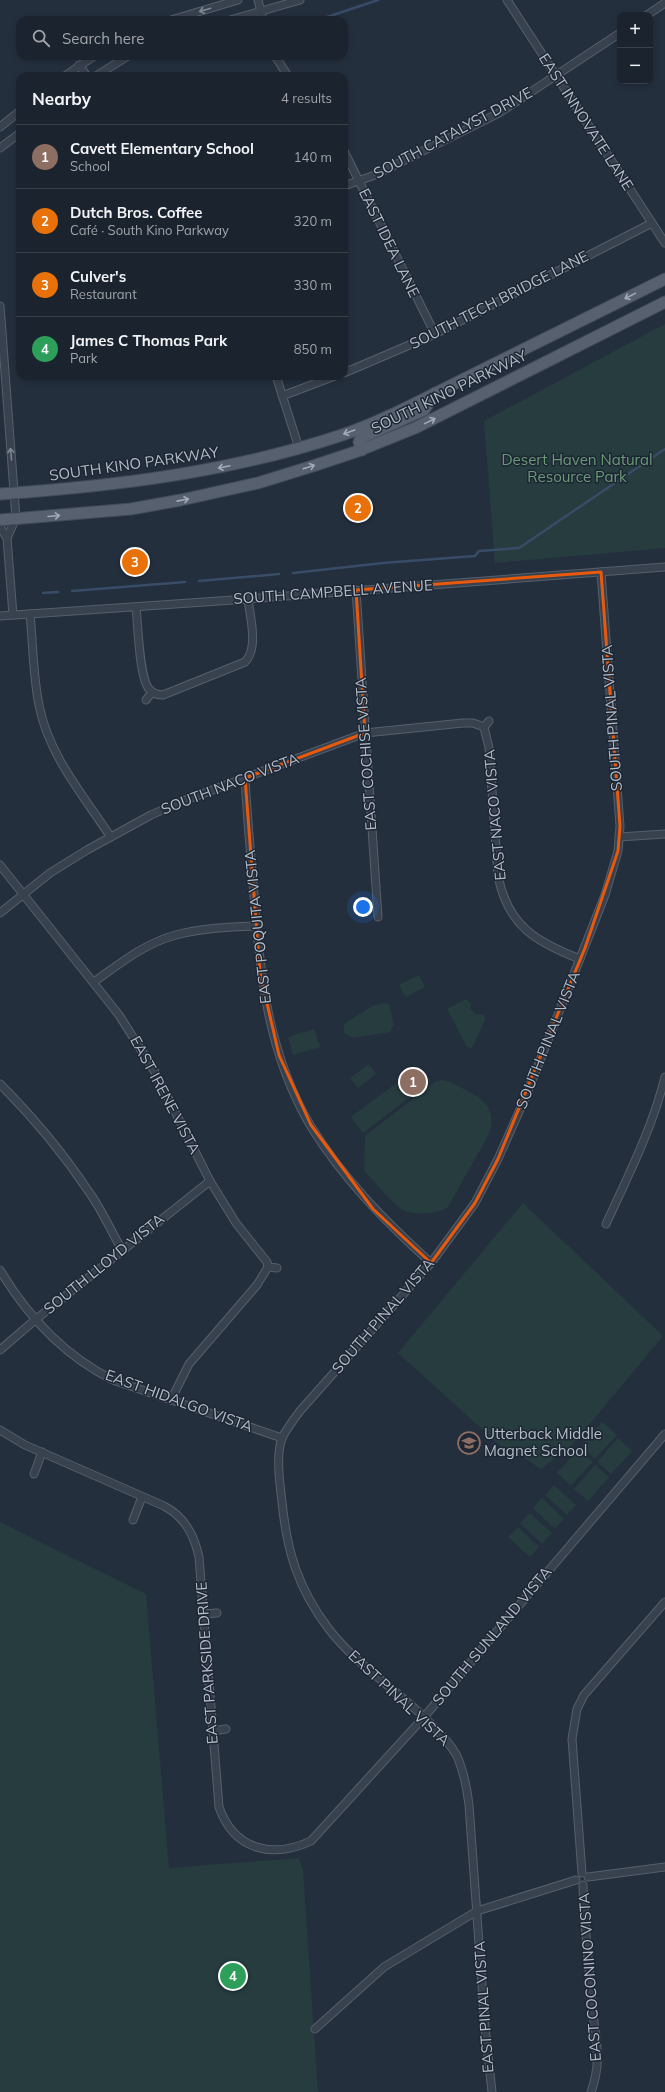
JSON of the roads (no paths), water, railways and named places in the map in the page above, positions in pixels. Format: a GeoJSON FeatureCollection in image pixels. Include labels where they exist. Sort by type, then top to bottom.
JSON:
{"type":"FeatureCollection","features":[{"type":"Feature","properties":{"kind":"main road","name":"SOUTH KINO PARKWAY"},"geometry":{"type":"LineString","coordinates":[[0,494],[101,486],[175,476],[250,461],[299,448],[366,426],[436,393],[665,279]]}},
{"type":"Feature","properties":{"kind":"main road","name":"SOUTH KINO PARKWAY"},"geometry":{"type":"LineString","coordinates":[[0,520],[131,508],[182,500],[280,477],[362,450],[416,428],[665,302]]}},
{"type":"Feature","properties":{"kind":"main road"},"geometry":{"type":"LineString","coordinates":[[362,450],[359,442],[360,438],[424,410],[436,393]]}},
{"type":"Feature","properties":{"kind":"street"},"geometry":{"type":"LineString","coordinates":[[184,16],[238,0]]}},
{"type":"Feature","properties":{"kind":"street"},"geometry":{"type":"LineString","coordinates":[[258,0],[262,16]]}},
{"type":"Feature","properties":{"kind":"street"},"geometry":{"type":"LineString","coordinates":[[243,16],[300,0]]}},
{"type":"Feature","properties":{"kind":"street","name":"EAST INNOVATE LANE"},"geometry":{"type":"LineString","coordinates":[[507,0],[665,243]]}},
{"type":"Feature","properties":{"kind":"street"},"geometry":{"type":"LineString","coordinates":[[652,12],[665,3]]}},
{"type":"Feature","properties":{"kind":"street","name":"SOUTH CATALYST DRIVE"},"geometry":{"type":"LineString","coordinates":[[348,185],[376,175],[498,113],[557,76],[617,35]]}},
{"type":"Feature","properties":{"kind":"street"},"geometry":{"type":"LineString","coordinates":[[70,72],[87,60]]}},
{"type":"Feature","properties":{"kind":"street"},"geometry":{"type":"LineString","coordinates":[[102,72],[122,60]]}},
{"type":"Feature","properties":{"kind":"street"},"geometry":{"type":"LineString","coordinates":[[278,60],[285,72]]}},
{"type":"Feature","properties":{"kind":"street"},"geometry":{"type":"LineString","coordinates":[[79,65],[84,72]]}},
{"type":"Feature","properties":{"kind":"street"},"geometry":{"type":"LineString","coordinates":[[0,127],[16,114]]}},
{"type":"Feature","properties":{"kind":"street"},"geometry":{"type":"LineString","coordinates":[[0,148],[16,136]]}},
{"type":"Feature","properties":{"kind":"street","name":"EAST IDEA LANE"},"geometry":{"type":"LineString","coordinates":[[348,159],[435,334]]}},
{"type":"Feature","properties":{"kind":"street","name":"SOUTH TECH BRIDGE LANE"},"geometry":{"type":"LineString","coordinates":[[348,371],[435,334],[652,223]]}},
{"type":"Feature","properties":{"kind":"street"},"geometry":{"type":"LineString","coordinates":[[0,306],[16,518],[8,538],[13,615]]}},
{"type":"Feature","properties":{"kind":"street"},"geometry":{"type":"LineString","coordinates":[[277,380],[299,448]]}},
{"type":"Feature","properties":{"kind":"street"},"geometry":{"type":"LineString","coordinates":[[282,396],[325,380]]}},
{"type":"Feature","properties":{"kind":"street"},"geometry":{"type":"LineString","coordinates":[[0,527],[8,538]]}},
{"type":"Feature","properties":{"kind":"street","name":"SOUTH CAMPBELL AVENUE"},"geometry":{"type":"LineString","coordinates":[[0,616],[248,599],[665,567]]}},
{"type":"Feature","properties":{"kind":"street","name":"SOUTH PINAL VISTA"},"geometry":{"type":"LineString","coordinates":[[282,1438],[305,1406],[431,1263],[475,1203],[498,1160],[526,1096],[605,895],[618,851],[620,826],[601,572]]}},
{"type":"Feature","properties":{"kind":"street","name":"EAST COCHISE VISTA"},"geometry":{"type":"LineString","coordinates":[[356,590],[378,917]]}},
{"type":"Feature","properties":{"kind":"street"},"geometry":{"type":"LineString","coordinates":[[136,606],[144,677],[148,689],[157,695],[168,694],[245,662],[252,653],[248,599]]}},
{"type":"Feature","properties":{"kind":"street"},"geometry":{"type":"LineString","coordinates":[[30,614],[38,705],[48,737],[75,783],[110,836]]}},
{"type":"Feature","properties":{"kind":"street"},"geometry":{"type":"LineString","coordinates":[[146,700],[152,692]]}},
{"type":"Feature","properties":{"kind":"street"},"geometry":{"type":"LineString","coordinates":[[484,727],[489,721]]}},
{"type":"Feature","properties":{"kind":"street","name":"SOUTH NACO VISTA"},"geometry":{"type":"LineString","coordinates":[[0,913],[50,873],[110,836],[157,812],[245,778],[365,733],[463,723],[473,723],[484,727]]}},
{"type":"Feature","properties":{"kind":"street","name":"EAST NACO VISTA"},"geometry":{"type":"LineString","coordinates":[[484,727],[489,748],[501,891],[518,922],[532,936],[545,945],[580,959]]}},
{"type":"Feature","properties":{"kind":"street","name":"EAST POQUITA VISTA"},"geometry":{"type":"LineString","coordinates":[[245,778],[260,973],[274,1039],[299,1102],[311,1125],[345,1174],[373,1209],[431,1263]]}},
{"type":"Feature","properties":{"kind":"street"},"geometry":{"type":"LineString","coordinates":[[619,837],[665,834]]}},
{"type":"Feature","properties":{"kind":"street","name":"EAST IRENE VISTA"},"geometry":{"type":"LineString","coordinates":[[0,865],[24,893],[119,1015],[155,1072],[210,1181],[236,1223],[266,1262],[268,1267]]}},
{"type":"Feature","properties":{"kind":"street"},"geometry":{"type":"LineString","coordinates":[[94,982],[138,952],[176,935],[216,928],[256,926]]}},
{"type":"Feature","properties":{"kind":"street"},"geometry":{"type":"LineString","coordinates":[[606,1224],[639,1153],[660,1097],[665,1077]]}},
{"type":"Feature","properties":{"kind":"street"},"geometry":{"type":"LineString","coordinates":[[0,1084],[23,1107],[72,1167],[90,1193],[122,1250]]}},
{"type":"Feature","properties":{"kind":"street","name":"SOUTH LLOYD VISTA"},"geometry":{"type":"LineString","coordinates":[[0,1350],[35,1320],[210,1181]]}},
{"type":"Feature","properties":{"kind":"street"},"geometry":{"type":"LineString","coordinates":[[171,1400],[189,1364],[257,1285],[268,1267],[277,1268]]}},
{"type":"Feature","properties":{"kind":"street","name":"EAST HIDALGO VISTA"},"geometry":{"type":"LineString","coordinates":[[0,1270],[24,1308],[53,1340],[98,1373],[113,1380],[282,1438]]}},
{"type":"Feature","properties":{"kind":"street","name":"EAST PARKSIDE DRIVE"},"geometry":{"type":"LineString","coordinates":[[0,1430],[10,1438],[174,1511],[182,1519],[192,1534],[199,1558],[219,1807],[231,1830],[250,1844]]}},
{"type":"Feature","properties":{"kind":"street","name":"SOUTH SUNLAND VISTA"},"geometry":{"type":"LineString","coordinates":[[250,1844],[269,1851],[278,1851],[299,1847],[311,1841],[424,1717],[665,1434]]}},
{"type":"Feature","properties":{"kind":"street","name":"EAST PINAL VISTA"},"geometry":{"type":"LineString","coordinates":[[282,1438],[279,1476],[285,1532],[291,1560],[305,1593],[328,1628],[341,1643],[424,1717],[448,1742],[456,1755],[464,1775],[467,1786],[485,2027],[492,2092]]}},
{"type":"Feature","properties":{"kind":"street"},"geometry":{"type":"LineString","coordinates":[[34,1474],[42,1452]]}},
{"type":"Feature","properties":{"kind":"street"},"geometry":{"type":"LineString","coordinates":[[133,1520],[142,1496]]}},
{"type":"Feature","properties":{"kind":"street"},"geometry":{"type":"LineString","coordinates":[[582,1872],[573,1753],[574,1724],[577,1709],[584,1695],[665,1602]]}},
{"type":"Feature","properties":{"kind":"street"},"geometry":{"type":"LineString","coordinates":[[203,1614],[217,1613]]}},
{"type":"Feature","properties":{"kind":"street"},"geometry":{"type":"LineString","coordinates":[[212,1731],[226,1729]]}},
{"type":"Feature","properties":{"kind":"street"},"geometry":{"type":"LineString","coordinates":[[588,1877],[665,1867]]}},
{"type":"Feature","properties":{"kind":"street"},"geometry":{"type":"LineString","coordinates":[[582,1872],[587,1874],[588,1877]]}},
{"type":"Feature","properties":{"kind":"street"},"geometry":{"type":"LineString","coordinates":[[315,2029],[384,1967],[477,1911],[576,1880],[578,1875],[582,1872]]}},
{"type":"Feature","properties":{"kind":"street"},"geometry":{"type":"LineString","coordinates":[[576,1880],[579,1884],[583,1885],[588,1882],[588,1877]]}},
{"type":"Feature","properties":{"kind":"street","name":"EAST COCONINO VISTA"},"geometry":{"type":"LineString","coordinates":[[583,1885],[592,2000],[599,2052],[598,2066],[591,2092]]}},
{"type":"Feature","properties":{"kind":"waterway"},"geometry":{"type":"LineString","coordinates":[[330,16],[378,0]]}},
{"type":"Feature","properties":{"kind":"waterway"},"geometry":{"type":"LineString","coordinates":[[293,573],[383,563],[475,556],[479,551],[519,548],[665,449]]}},
{"type":"Feature","properties":{"kind":"waterway"},"geometry":{"type":"LineString","coordinates":[[199,581],[279,574]]}},
{"type":"Feature","properties":{"kind":"waterway"},"geometry":{"type":"LineString","coordinates":[[72,591],[185,582]]}},
{"type":"Feature","properties":{"kind":"waterway"},"geometry":{"type":"LineString","coordinates":[[43,593],[58,592]]}},
{"type":"Feature","properties":{"kind":"place","name":"Dutch Bros. Coffee"},"geometry":{"type":"Point","coordinates":[358,508]}},
{"type":"Feature","properties":{"kind":"place","name":"Culver's"},"geometry":{"type":"Point","coordinates":[135,562]}},
{"type":"Feature","properties":{"kind":"place","name":"Cavett Elementary School"},"geometry":{"type":"Point","coordinates":[413,1082]}},
{"type":"Feature","properties":{"kind":"place","name":"Utterback Middle Magnet School"},"geometry":{"type":"Point","coordinates":[469,1443]}},
{"type":"Feature","properties":{"kind":"place","name":"James C Thomas Park"},"geometry":{"type":"Point","coordinates":[233,1976]}},
{"type":"Feature","properties":{"kind":"park label","name":"Desert Haven Natural Resource Park"},"geometry":{"type":"Point","coordinates":[577,468]}}]}
